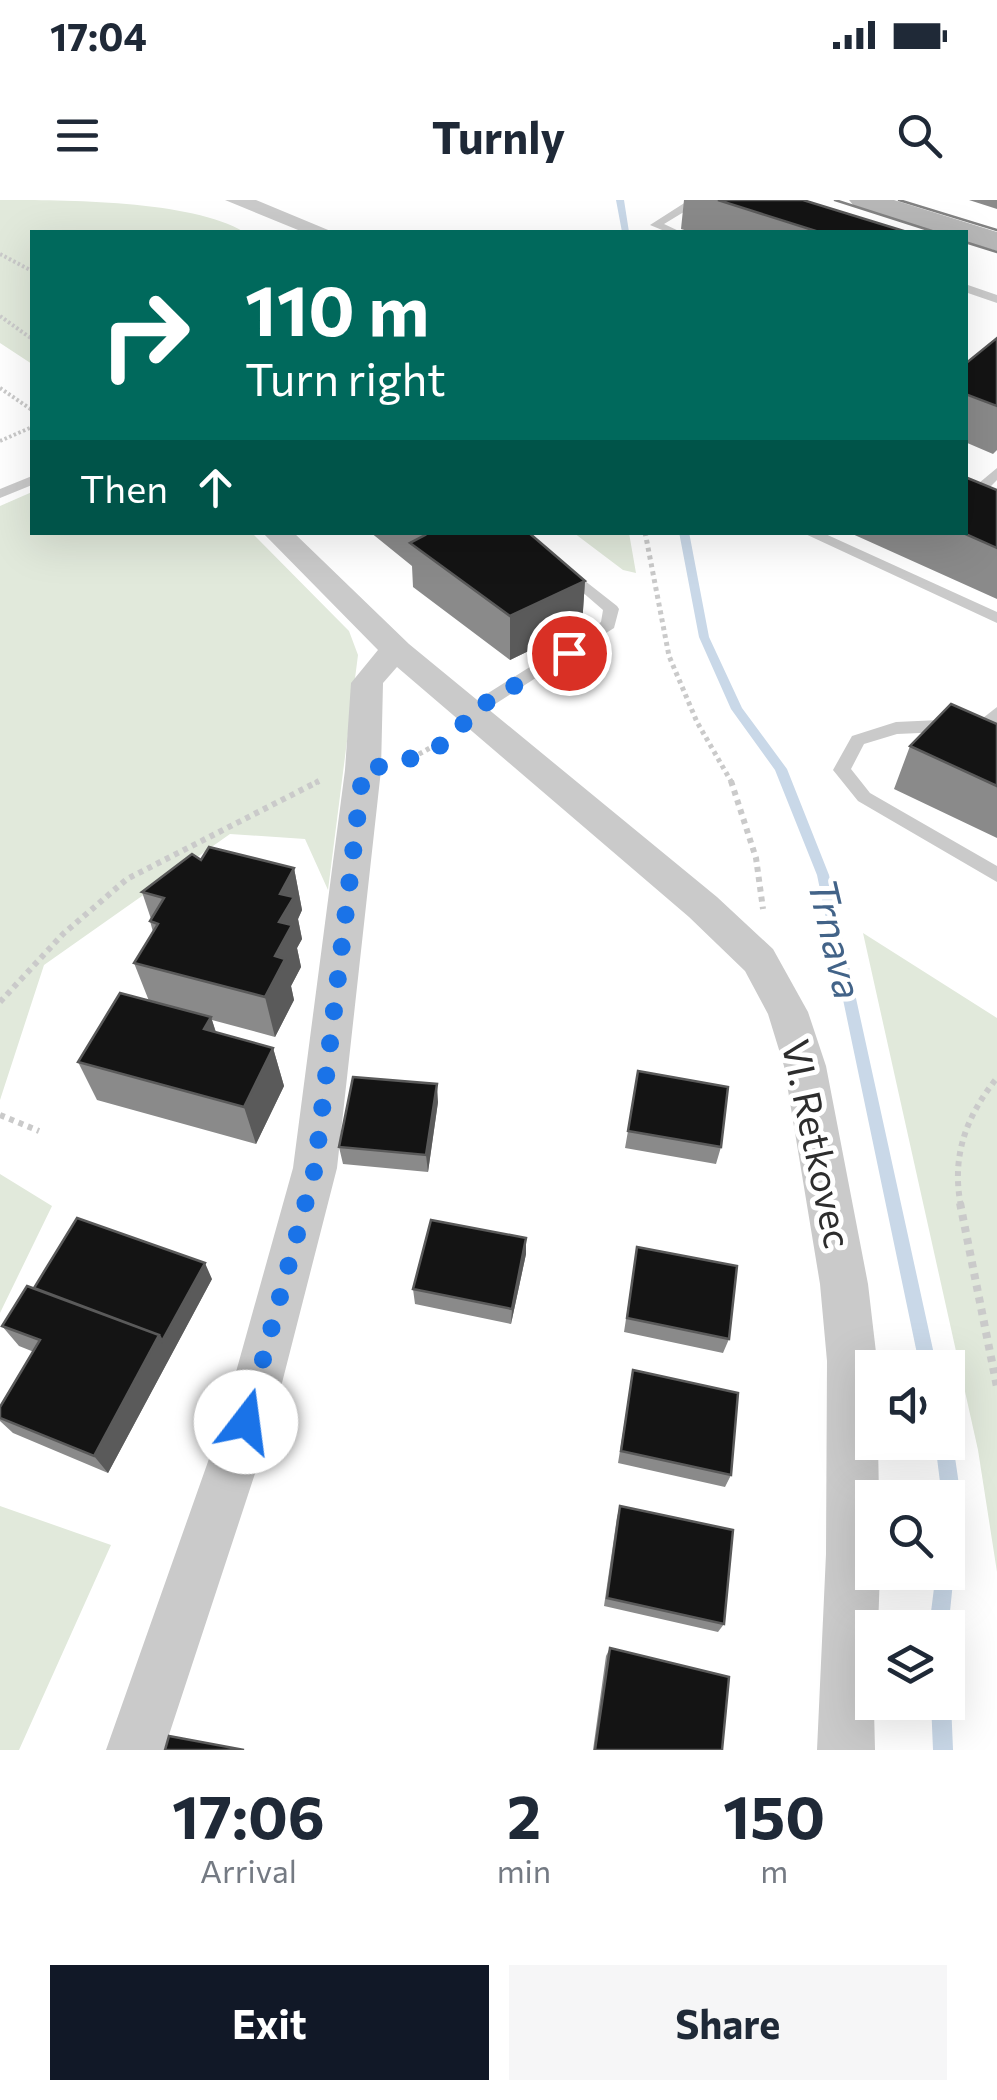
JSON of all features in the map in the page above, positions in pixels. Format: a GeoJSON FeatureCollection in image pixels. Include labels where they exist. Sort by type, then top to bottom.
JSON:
{"type":"FeatureCollection","features":[{"type":"Feature","properties":{"kind":"main road"},"geometry":{"type":"LineString","coordinates":[[864,200],[959,230]]}},
{"type":"Feature","properties":{"kind":"main road"},"geometry":{"type":"LineString","coordinates":[[968,233],[997,242]]}},
{"type":"Feature","properties":{"kind":"street"},"geometry":{"type":"LineString","coordinates":[[236,200],[279,224],[311,230]]}},
{"type":"Feature","properties":{"kind":"street"},"geometry":{"type":"LineString","coordinates":[[279,224],[302,200]]}},
{"type":"Feature","properties":{"kind":"street","name":"VI. Retkovec"},"geometry":{"type":"LineString","coordinates":[[279,535],[398,651],[704,907],[759,960],[788,1012],[805,1066],[844,1284],[852,1361],[853,1534],[846,1750]]}},
{"type":"Feature","properties":{"kind":"street"},"geometry":{"type":"LineString","coordinates":[[135,1750],[246,1422],[315,1168],[363,770],[367,683],[380,664],[398,651]]}},
{"type":"Feature","properties":{"kind":"lane"},"geometry":{"type":"LineString","coordinates":[[670,230],[654,225],[696,200],[729,211]]}},
{"type":"Feature","properties":{"kind":"lane"},"geometry":{"type":"LineString","coordinates":[[968,289],[997,299]]}},
{"type":"Feature","properties":{"kind":"lane"},"geometry":{"type":"LineString","coordinates":[[0,494],[30,481]]}},
{"type":"Feature","properties":{"kind":"lane"},"geometry":{"type":"LineString","coordinates":[[815,535],[997,618]]}},
{"type":"Feature","properties":{"kind":"lane"},"geometry":{"type":"LineString","coordinates":[[469,713],[592,638],[608,624],[611,609],[549,557]]}},
{"type":"Feature","properties":{"kind":"lane"},"geometry":{"type":"LineString","coordinates":[[997,713],[988,724],[896,728],[858,740],[842,770],[864,798],[997,875]]}},
{"type":"Feature","properties":{"kind":"path"},"geometry":{"type":"LineString","coordinates":[[0,254],[30,269]]}},
{"type":"Feature","properties":{"kind":"path"},"geometry":{"type":"LineString","coordinates":[[0,316],[30,339]]}},
{"type":"Feature","properties":{"kind":"path"},"geometry":{"type":"LineString","coordinates":[[0,388],[30,409]]}},
{"type":"Feature","properties":{"kind":"path"},"geometry":{"type":"LineString","coordinates":[[1,440],[30,428]]}},
{"type":"Feature","properties":{"kind":"path"},"geometry":{"type":"LineString","coordinates":[[646,535],[669,656],[698,722],[731,781],[756,858],[763,910],[759,960]]}},
{"type":"Feature","properties":{"kind":"path"},"geometry":{"type":"LineString","coordinates":[[0,1002],[63,934],[128,879],[308,784],[416,759],[463,727],[469,713]]}},
{"type":"Feature","properties":{"kind":"path"},"geometry":{"type":"LineString","coordinates":[[997,1078],[975,1104],[958,1144],[954,1178],[997,1388]]}},
{"type":"Feature","properties":{"kind":"path"},"geometry":{"type":"LineString","coordinates":[[0,1115],[39,1130]]}},
{"type":"Feature","properties":{"kind":"shaded area"},"geometry":{"type":"Polygon","coordinates":[[[0,200],[161,208],[221,221],[240,230],[30,230],[30,363],[0,343],[0,200]]]}},
{"type":"Feature","properties":{"kind":"shaded area"},"geometry":{"type":"Polygon","coordinates":[[[30,493],[30,535],[254,535],[349,631],[358,655],[328,890],[305,839],[230,834],[44,965],[0,1100],[0,506],[30,493]]]}},
{"type":"Feature","properties":{"kind":"shaded area"},"geometry":{"type":"Polygon","coordinates":[[[577,535],[629,535],[636,573],[623,570],[577,535]]]}},
{"type":"Feature","properties":{"kind":"shaded area"},"geometry":{"type":"Polygon","coordinates":[[[863,933],[997,1018],[997,1572],[965,1392],[965,1350],[956,1350],[863,933]]]}},
{"type":"Feature","properties":{"kind":"shaded area"},"geometry":{"type":"Polygon","coordinates":[[[0,1174],[52,1206],[0,1313],[0,1174]]]}},
{"type":"Feature","properties":{"kind":"shaded area"},"geometry":{"type":"Polygon","coordinates":[[[0,1506],[111,1545],[19,1750],[0,1750],[0,1506]]]}},
{"type":"Feature","properties":{"kind":"building"},"geometry":{"type":"Polygon","coordinates":[[[718,200],[803,200],[900,230],[813,230],[718,200]]]}},
{"type":"Feature","properties":{"kind":"building"},"geometry":{"type":"Polygon","coordinates":[[[997,338],[997,406],[968,395],[968,362],[997,338]]]}},
{"type":"Feature","properties":{"kind":"building"},"geometry":{"type":"Polygon","coordinates":[[[968,478],[997,490],[997,548],[968,535],[968,478]]]}},
{"type":"Feature","properties":{"kind":"building"},"geometry":{"type":"Polygon","coordinates":[[[425,535],[531,535],[585,581],[510,616],[410,543],[425,535]]]}},
{"type":"Feature","properties":{"kind":"building"},"geometry":{"type":"Polygon","coordinates":[[[951,704],[997,724],[997,786],[910,746],[951,704]]]}},
{"type":"Feature","properties":{"kind":"building"},"geometry":{"type":"Polygon","coordinates":[[[209,847],[294,868],[280,894],[294,897],[279,922],[292,925],[275,956],[285,959],[265,997],[134,963],[158,924],[150,921],[164,898],[142,892],[192,854],[201,860],[209,847]]]}},
{"type":"Feature","properties":{"kind":"building"},"geometry":{"type":"Polygon","coordinates":[[[120,993],[211,1017],[204,1029],[273,1048],[244,1107],[78,1062],[120,993]]]}},
{"type":"Feature","properties":{"kind":"building"},"geometry":{"type":"Polygon","coordinates":[[[638,1071],[728,1087],[721,1147],[628,1131],[638,1071]]]}},
{"type":"Feature","properties":{"kind":"building"},"geometry":{"type":"Polygon","coordinates":[[[353,1077],[437,1084],[426,1155],[339,1147],[353,1077]]]}},
{"type":"Feature","properties":{"kind":"building"},"geometry":{"type":"Polygon","coordinates":[[[77,1218],[205,1263],[162,1341],[159,1335],[34,1288],[77,1218]]]}},
{"type":"Feature","properties":{"kind":"building"},"geometry":{"type":"Polygon","coordinates":[[[431,1220],[526,1238],[512,1309],[413,1289],[431,1220]]]}},
{"type":"Feature","properties":{"kind":"building"},"geometry":{"type":"Polygon","coordinates":[[[637,1247],[737,1266],[729,1339],[627,1318],[637,1247]]]}},
{"type":"Feature","properties":{"kind":"building"},"geometry":{"type":"Polygon","coordinates":[[[27,1286],[159,1335],[94,1456],[0,1418],[0,1407],[40,1340],[2,1326],[27,1286]]]}},
{"type":"Feature","properties":{"kind":"building"},"geometry":{"type":"Polygon","coordinates":[[[633,1370],[738,1393],[731,1475],[621,1451],[633,1370]]]}},
{"type":"Feature","properties":{"kind":"building"},"geometry":{"type":"Polygon","coordinates":[[[620,1506],[733,1530],[724,1624],[607,1598],[620,1506]]]}},
{"type":"Feature","properties":{"kind":"building"},"geometry":{"type":"Polygon","coordinates":[[[610,1648],[729,1677],[722,1750],[595,1750],[610,1648]]]}},
{"type":"Feature","properties":{"kind":"building"},"geometry":{"type":"Polygon","coordinates":[[[169,1736],[244,1750],[165,1750],[169,1736]]]}},
{"type":"Feature","properties":{"kind":"waterway","name":"Trnava"},"geometry":{"type":"LineString","coordinates":[[620,200],[626,230]]}},
{"type":"Feature","properties":{"kind":"waterway","name":"Trnava"},"geometry":{"type":"LineString","coordinates":[[685,535],[704,637],[737,709],[781,769],[823,875],[925,1350]]}},
{"type":"Feature","properties":{"kind":"waterway","name":"Trnava"},"geometry":{"type":"LineString","coordinates":[[946,1460],[949,1480]]}},
{"type":"Feature","properties":{"kind":"waterway","name":"Trnava"},"geometry":{"type":"LineString","coordinates":[[941,1610],[943,1590]]}},
{"type":"Feature","properties":{"kind":"waterway","name":"Trnava"},"geometry":{"type":"LineString","coordinates":[[942,1720],[943,1750]]}},
{"type":"Feature","properties":{"kind":"tram line"},"geometry":{"type":"LineString","coordinates":[[835,200],[929,230]]}},
{"type":"Feature","properties":{"kind":"tram line"},"geometry":{"type":"LineString","coordinates":[[899,200],[997,230]]}},
{"type":"Feature","properties":{"kind":"tram line"},"geometry":{"type":"LineString","coordinates":[[968,243],[997,252]]}},
{"type":"Feature","properties":{"kind":"route"},"geometry":{"type":"LineString","coordinates":[[246,1422],[315,1168],[363,770],[416,759],[463,727],[469,713],[569,653]]}}]}
